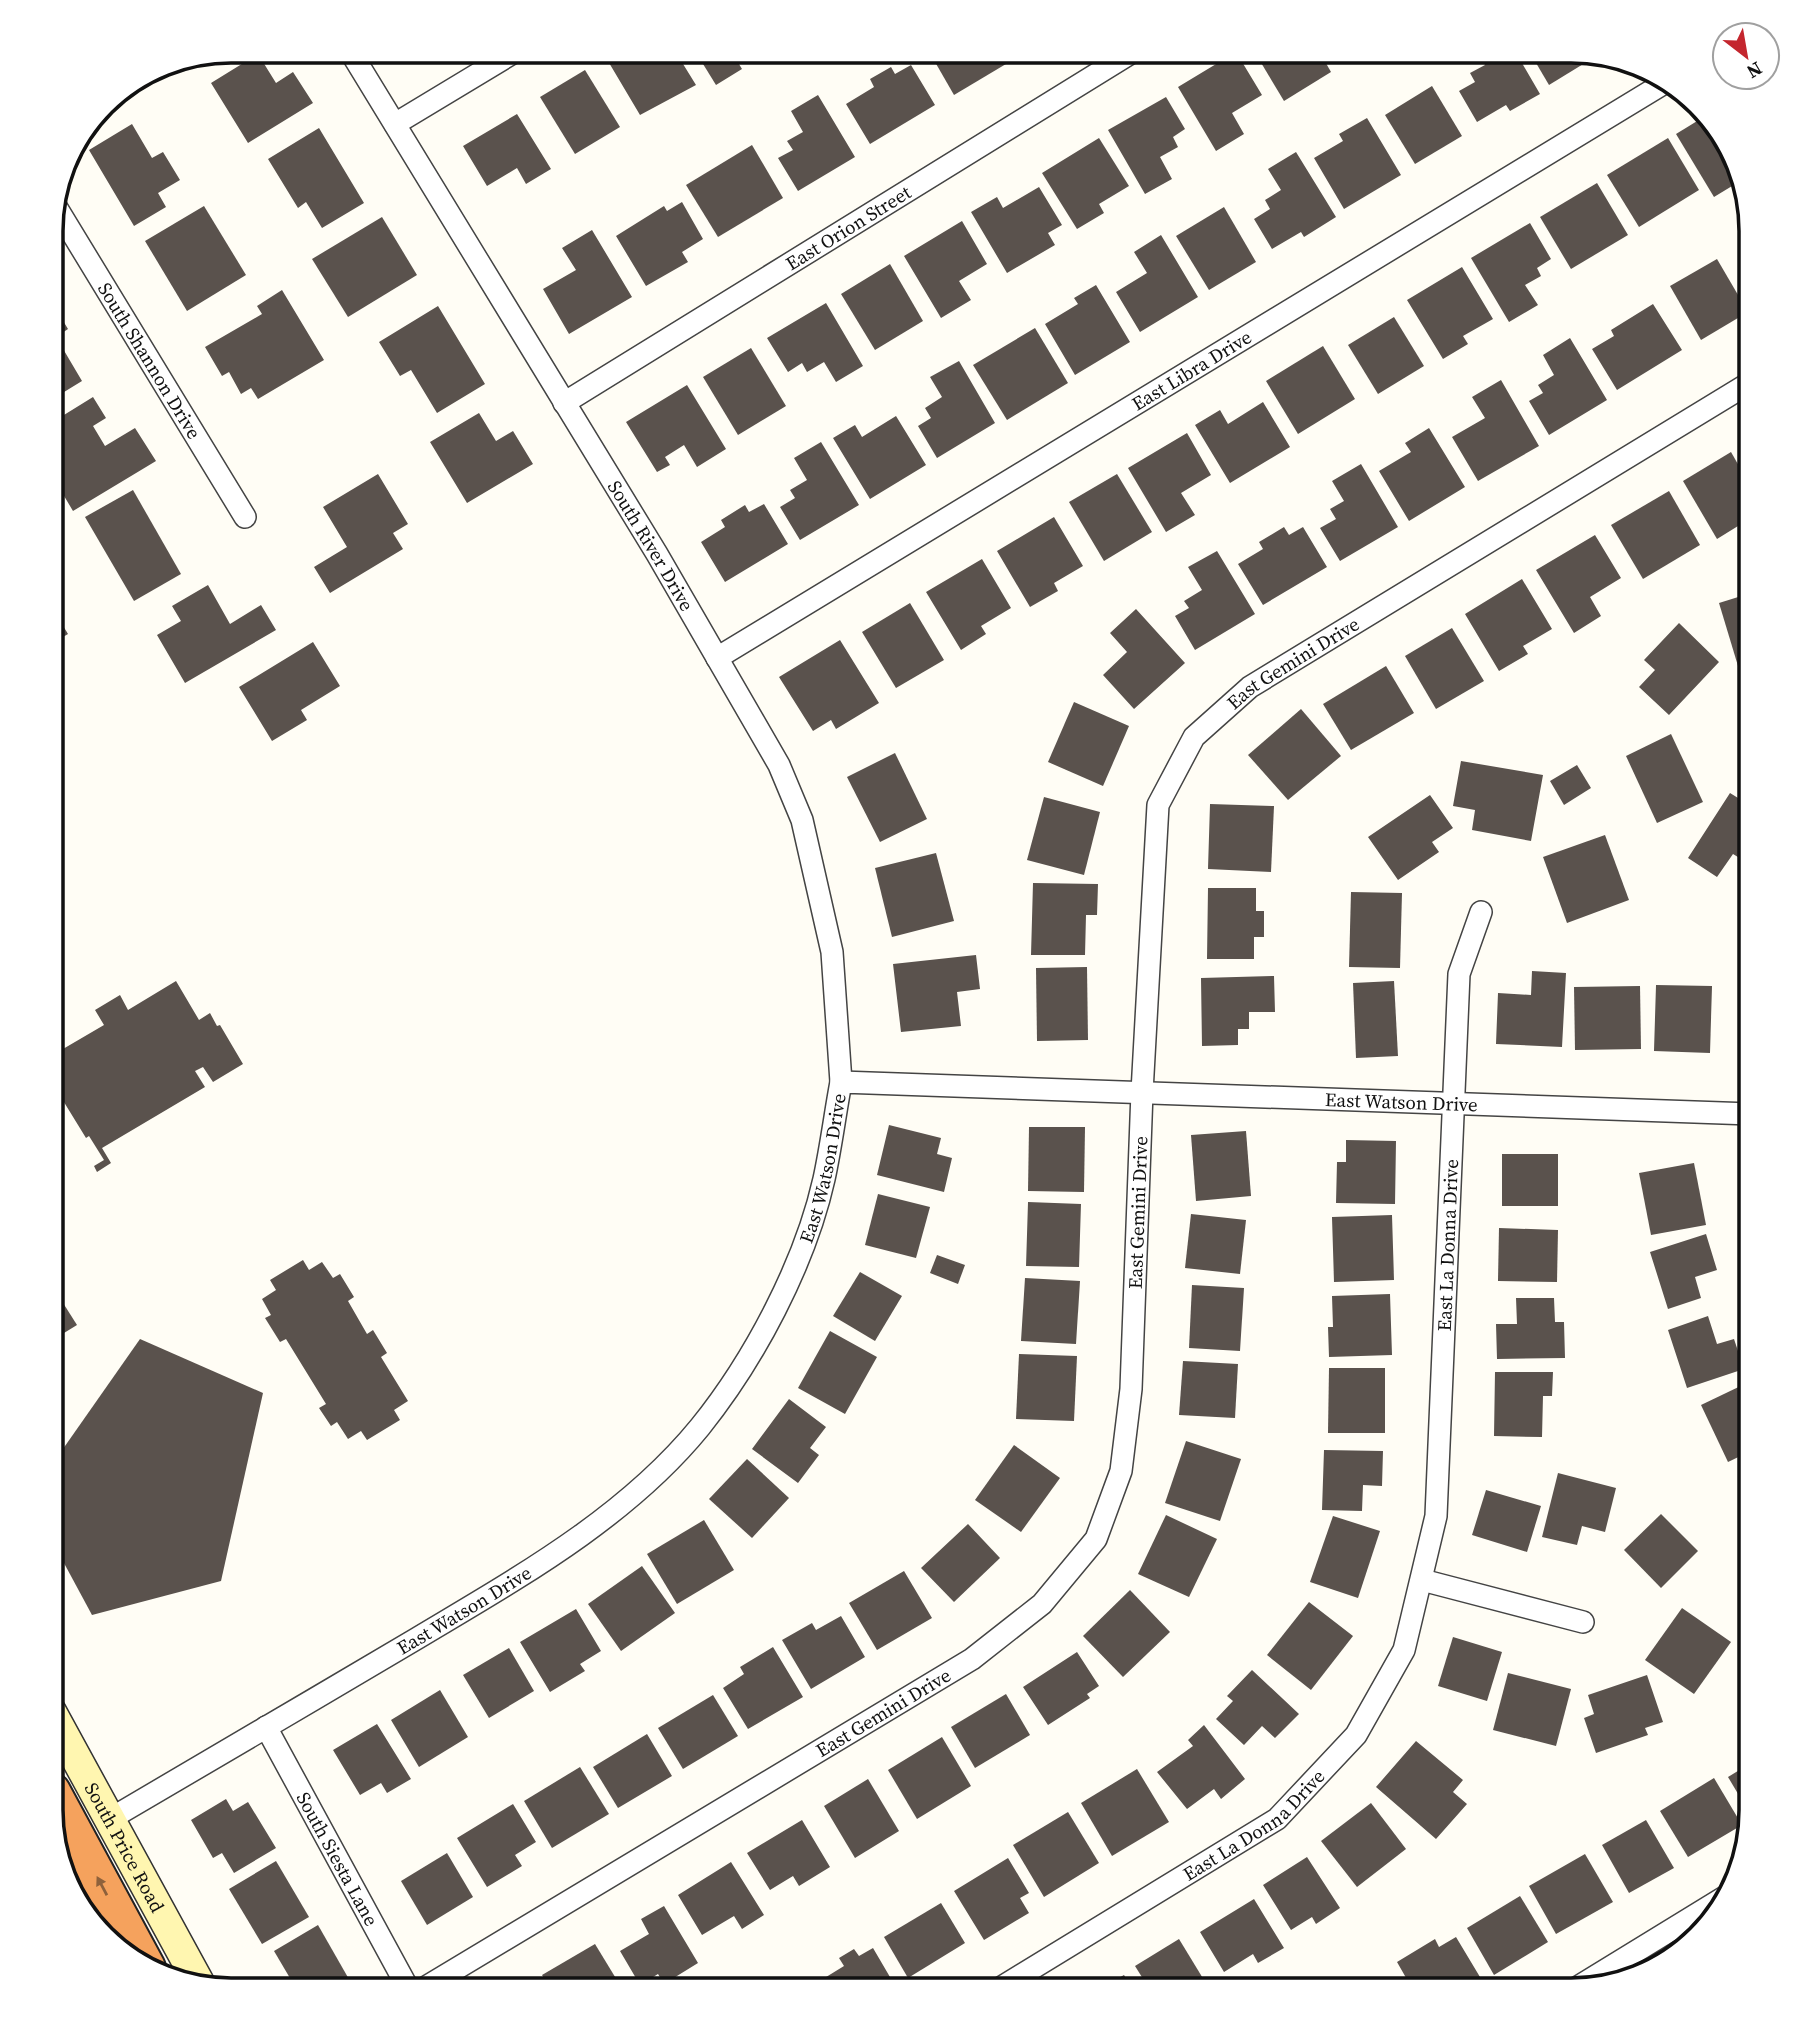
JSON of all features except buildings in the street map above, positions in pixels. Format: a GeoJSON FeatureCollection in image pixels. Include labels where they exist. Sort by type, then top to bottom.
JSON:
{"type":"FeatureCollection","features":[{"type":"Feature","properties":{"kind":"highway"},"geometry":{"type":"LineString","coordinates":[[63,1814],[136,1949]]}},
{"type":"Feature","properties":{"kind":"main road","name":"South Price Road"},"geometry":{"type":"LineString","coordinates":[[63,1734],[194,1974]]}},
{"type":"Feature","properties":{"kind":"street","name":"South River Drive"},"geometry":{"type":"LineString","coordinates":[[357,63],[779,765],[802,820],[832,952],[841,1082]]}},
{"type":"Feature","properties":{"kind":"street"},"geometry":{"type":"LineString","coordinates":[[395,124],[496,63]]}},
{"type":"Feature","properties":{"kind":"street","name":"East Orion Street"},"geometry":{"type":"LineString","coordinates":[[564,403],[1115,63]]}},
{"type":"Feature","properties":{"kind":"street","name":"East Libra Drive"},"geometry":{"type":"LineString","coordinates":[[717,658],[1658,87]]}},
{"type":"Feature","properties":{"kind":"street","name":"South Shannon Drive"},"geometry":{"type":"LineString","coordinates":[[63,218],[245,517]]}},
{"type":"Feature","properties":{"kind":"street","name":"East Gemini Drive"},"geometry":{"type":"LineString","coordinates":[[441,1978],[972,1659],[1042,1604],[1096,1539],[1121,1471],[1131,1389],[1142,1092],[1158,805],[1194,737],[1250,687],[1739,389]]}},
{"type":"Feature","properties":{"kind":"street","name":"East La Donna Drive"},"geometry":{"type":"LineString","coordinates":[[1017,1978],[1277,1819],[1356,1735],[1404,1650],[1436,1516],[1459,974],[1481,912]]}},
{"type":"Feature","properties":{"kind":"street","name":"East Watson Drive"},"geometry":{"type":"LineString","coordinates":[[110,1819],[564,1548],[631,1494],[700,1427],[753,1349],[793,1272],[824,1181],[841,1082],[1739,1114]]}},
{"type":"Feature","properties":{"kind":"street"},"geometry":{"type":"LineString","coordinates":[[1422,1580],[1583,1622]]}},
{"type":"Feature","properties":{"kind":"street","name":"South Siesta Lane"},"geometry":{"type":"LineString","coordinates":[[266,1727],[402,1978]]}},
{"type":"Feature","properties":{"kind":"street"},"geometry":{"type":"LineString","coordinates":[[1596,1976],[1708,1907]]}}]}
